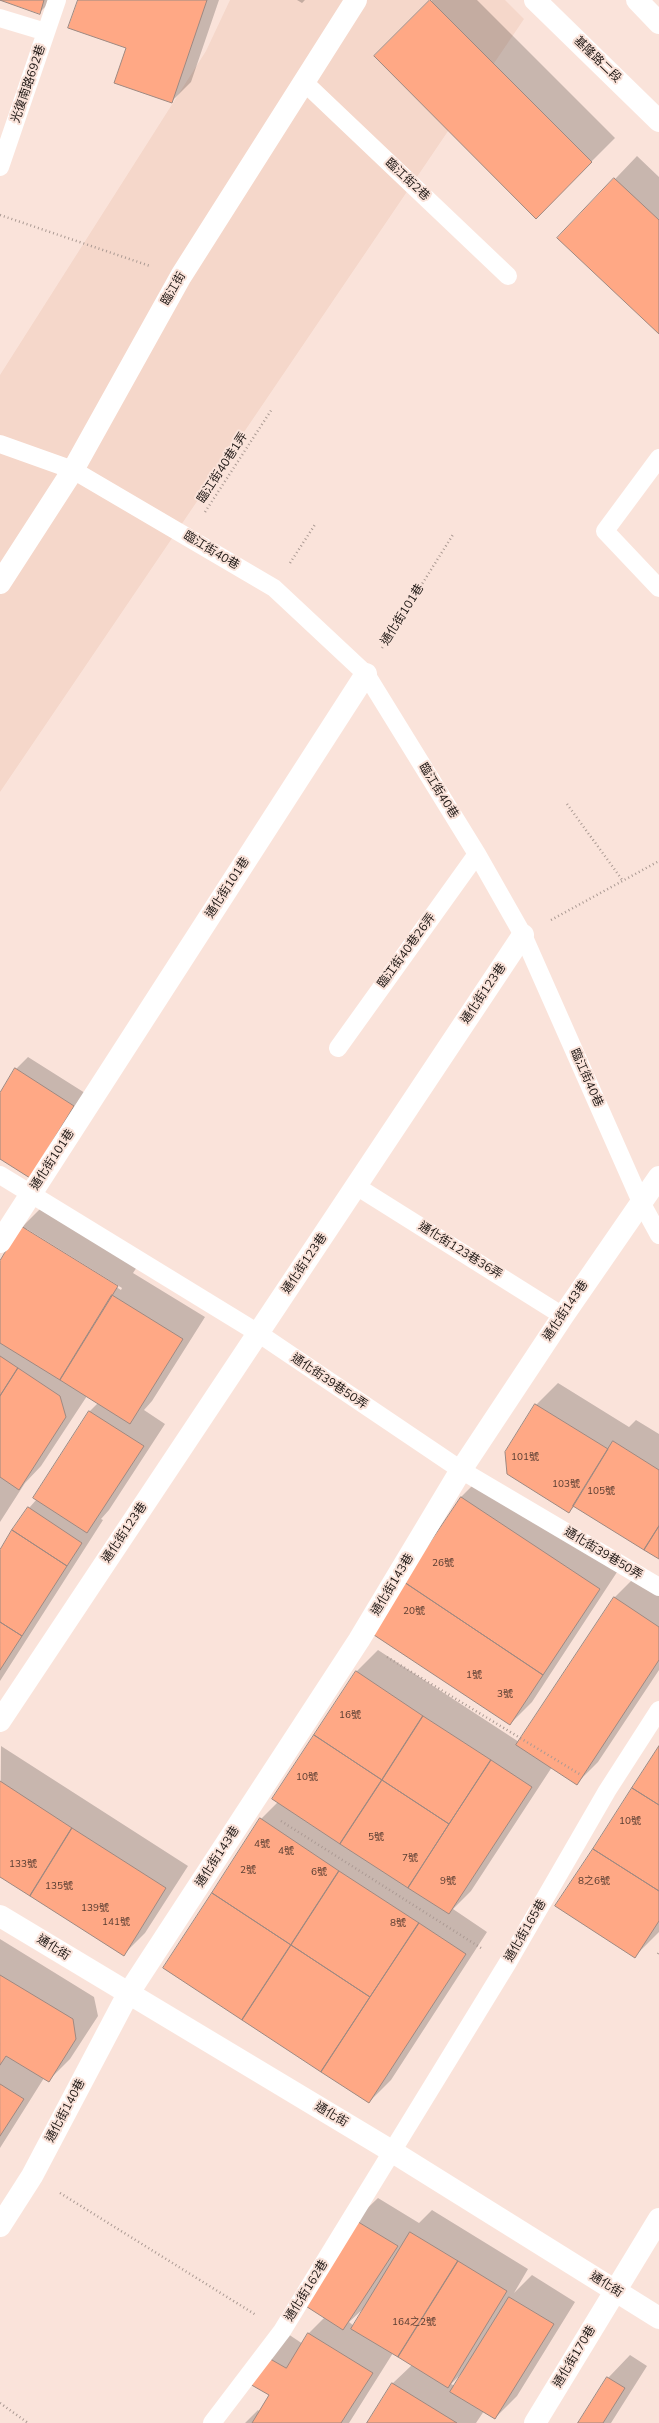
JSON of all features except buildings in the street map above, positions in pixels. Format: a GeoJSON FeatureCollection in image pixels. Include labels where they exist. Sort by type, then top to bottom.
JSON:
{"type":"FeatureCollection","features":[{"type":"Feature","properties":{"kind":"street","name":"臨江街"},"geometry":{"type":"LineString","coordinates":[[0,583],[73,470],[181,276],[305,83],[356,0]]}},
{"type":"Feature","properties":{"kind":"street","name":"基隆路二段"},"geometry":{"type":"LineString","coordinates":[[535,0],[659,121]]}},
{"type":"Feature","properties":{"kind":"street"},"geometry":{"type":"LineString","coordinates":[[637,0],[659,23]]}},
{"type":"Feature","properties":{"kind":"street","name":"通化街101巷"},"geometry":{"type":"LineString","coordinates":[[0,1242],[366,674]]}},
{"type":"Feature","properties":{"kind":"street","name":"通化街123巷"},"geometry":{"type":"LineString","coordinates":[[0,1721],[523,935]]}},
{"type":"Feature","properties":{"kind":"street","name":"通化街143巷"},"geometry":{"type":"LineString","coordinates":[[128,1994],[360,1640],[461,1470],[563,1316],[659,1177]]}},
{"type":"Feature","properties":{"kind":"street","name":"通化街"},"geometry":{"type":"LineString","coordinates":[[0,1916],[393,2152],[659,2318]]}},
{"type":"Feature","properties":{"kind":"street","name":"通化街140巷"},"geometry":{"type":"LineString","coordinates":[[0,2226],[32,2176],[128,1994]]}},
{"type":"Feature","properties":{"kind":"street","name":"通化街170巷"},"geometry":{"type":"LineString","coordinates":[[536,2423],[614,2290],[659,2219]]}},
{"type":"Feature","properties":{"kind":"lane","name":"光復南路692巷"},"geometry":{"type":"LineString","coordinates":[[0,167],[57,0]]}},
{"type":"Feature","properties":{"kind":"lane"},"geometry":{"type":"LineString","coordinates":[[0,18],[46,32]]}},
{"type":"Feature","properties":{"kind":"lane","name":"臨江街2巷"},"geometry":{"type":"LineString","coordinates":[[305,83],[508,276]]}},
{"type":"Feature","properties":{"kind":"lane","name":"臨江街40巷"},"geometry":{"type":"LineString","coordinates":[[0,444],[73,470],[274,588],[366,674],[477,854],[523,935],[641,1202],[659,1235]]}},
{"type":"Feature","properties":{"kind":"lane"},"geometry":{"type":"LineString","coordinates":[[659,458],[605,531],[659,588]]}},
{"type":"Feature","properties":{"kind":"lane","name":"臨江街40巷26弄"},"geometry":{"type":"LineString","coordinates":[[338,1048],[477,854]]}},
{"type":"Feature","properties":{"kind":"lane","name":"通化街39巷50弄"},"geometry":{"type":"LineString","coordinates":[[0,1175],[258,1334],[461,1470],[659,1587]]}},
{"type":"Feature","properties":{"kind":"lane","name":"通化街123巷36弄"},"geometry":{"type":"LineString","coordinates":[[356,1186],[563,1316]]}},
{"type":"Feature","properties":{"kind":"lane","name":"通化街165巷"},"geometry":{"type":"LineString","coordinates":[[393,2152],[507,1964],[607,1791],[659,1710]]}},
{"type":"Feature","properties":{"kind":"lane","name":"通化街162巷"},"geometry":{"type":"LineString","coordinates":[[212,2423],[282,2332],[393,2152]]}},
{"type":"Feature","properties":{"kind":"path"},"geometry":{"type":"LineString","coordinates":[[0,215],[181,276]]}},
{"type":"Feature","properties":{"kind":"path","name":"臨江街40巷1弄"},"geometry":{"type":"LineString","coordinates":[[188,538],[272,409]]}},
{"type":"Feature","properties":{"kind":"path"},"geometry":{"type":"LineString","coordinates":[[274,588],[316,523]]}},
{"type":"Feature","properties":{"kind":"path","name":"通化街101巷"},"geometry":{"type":"LineString","coordinates":[[366,674],[454,533]]}},
{"type":"Feature","properties":{"kind":"path"},"geometry":{"type":"LineString","coordinates":[[567,804],[623,881]]}},
{"type":"Feature","properties":{"kind":"path"},"geometry":{"type":"LineString","coordinates":[[523,935],[659,861]]}},
{"type":"Feature","properties":{"kind":"path"},"geometry":{"type":"LineString","coordinates":[[360,1640],[607,1791]]}},
{"type":"Feature","properties":{"kind":"path"},"geometry":{"type":"LineString","coordinates":[[253,1803],[507,1964]]}},
{"type":"Feature","properties":{"kind":"path"},"geometry":{"type":"LineString","coordinates":[[32,2176],[282,2332]]}},
{"type":"Feature","properties":{"kind":"path"},"geometry":{"type":"LineString","coordinates":[[0,2403],[28,2423]]}},
{"type":"Feature","properties":{"kind":"shaded area"},"geometry":{"type":"Polygon","coordinates":[[[230,0],[505,0],[524,19],[0,792],[0,375],[206,51],[230,0]]]}}]}
